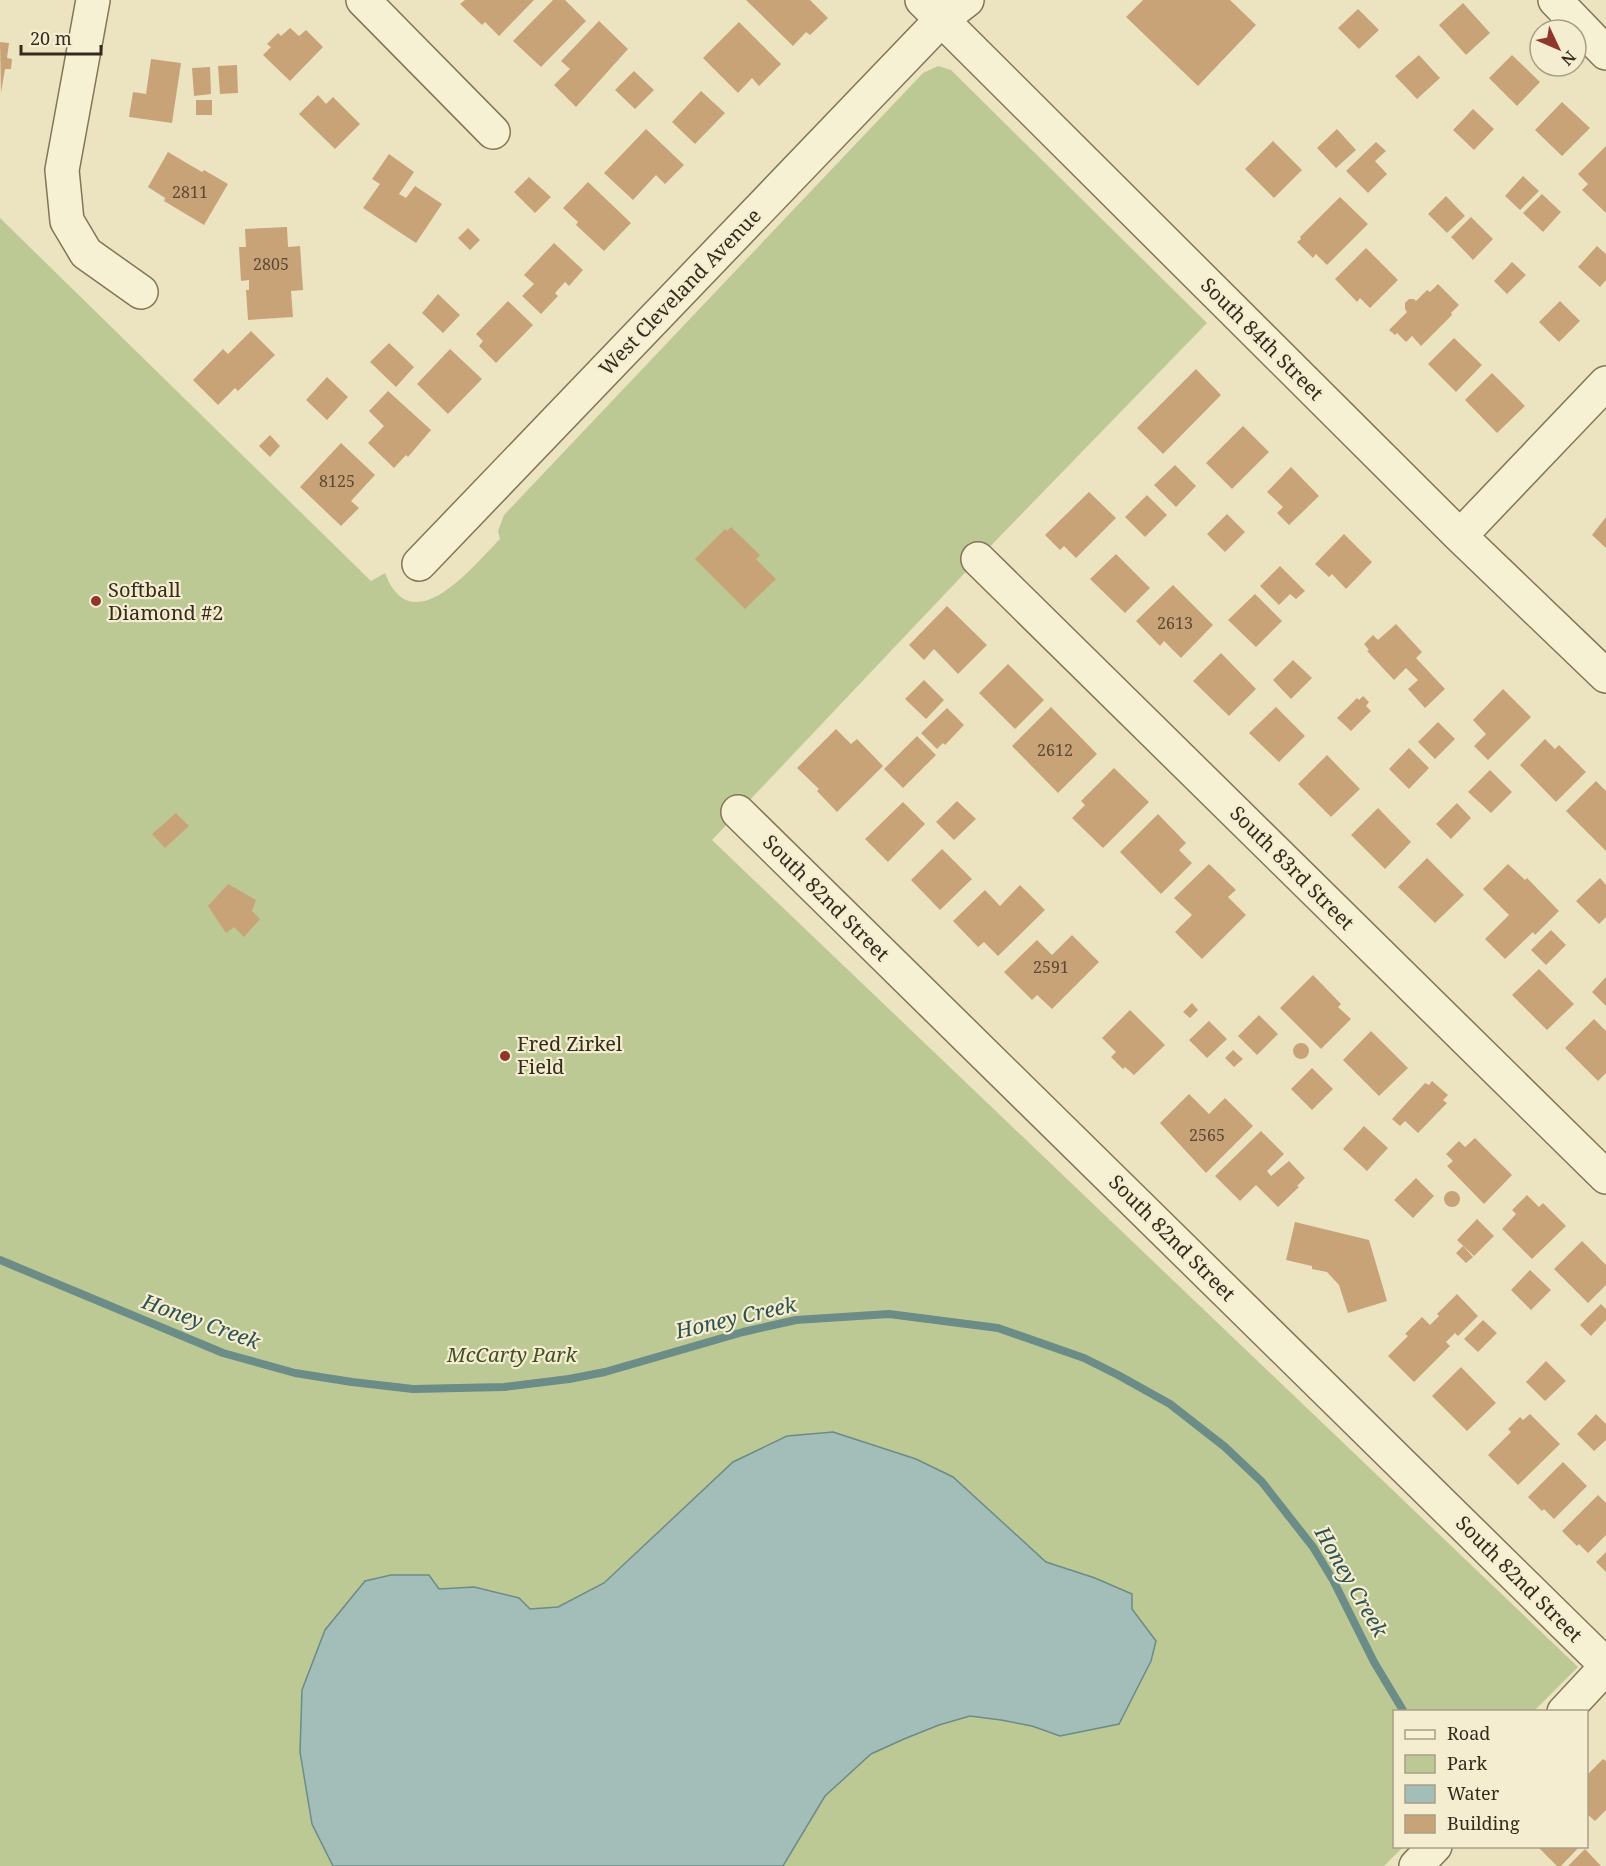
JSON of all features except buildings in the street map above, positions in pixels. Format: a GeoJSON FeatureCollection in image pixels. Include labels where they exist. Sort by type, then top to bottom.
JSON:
{"type":"FeatureCollection","features":[{"type":"Feature","properties":{"kind":"street"},"geometry":{"type":"LineString","coordinates":[[93,0],[62,170],[67,221],[86,253],[141,292]]}},
{"type":"Feature","properties":{"kind":"street"},"geometry":{"type":"LineString","coordinates":[[363,0],[493,132]]}},
{"type":"Feature","properties":{"kind":"street","name":"West Cleveland Avenue"},"geometry":{"type":"LineString","coordinates":[[419,564],[936,7],[967,0]]}},
{"type":"Feature","properties":{"kind":"street"},"geometry":{"type":"LineString","coordinates":[[1555,0],[1606,53]]}},
{"type":"Feature","properties":{"kind":"street","name":"South 84th Street"},"geometry":{"type":"LineString","coordinates":[[936,7],[1460,536],[1606,676]]}},
{"type":"Feature","properties":{"kind":"street"},"geometry":{"type":"LineString","coordinates":[[1460,536],[1606,383]]}},
{"type":"Feature","properties":{"kind":"street","name":"South 83rd Street"},"geometry":{"type":"LineString","coordinates":[[978,559],[1606,1177]]}},
{"type":"Feature","properties":{"kind":"street","name":"South 82nd Street"},"geometry":{"type":"LineString","coordinates":[[738,812],[1606,1666]]}},
{"type":"Feature","properties":{"kind":"street"},"geometry":{"type":"LineString","coordinates":[[1566,1710],[1606,1666]]}},
{"type":"Feature","properties":{"kind":"street"},"geometry":{"type":"LineString","coordinates":[[1416,1866],[1433,1848]]}},
{"type":"Feature","properties":{"kind":"green space","name":"McCarty Park"},"geometry":{"type":"Polygon","coordinates":[[[938,66],[951,70],[1207,323],[978,559],[712,840],[1578,1667],[1535,1710],[1393,1710],[1393,1848],[1402,1848],[1384,1866],[0,1866],[0,218],[371,581],[385,573],[397,593],[411,601],[426,601],[442,593],[459,580],[500,539],[498,531],[504,515],[923,73],[938,66]]]}},
{"type":"Feature","properties":{"kind":"water"},"geometry":{"type":"Polygon","coordinates":[[[833,1432],[916,1459],[953,1477],[1046,1562],[1095,1578],[1132,1594],[1132,1609],[1156,1641],[1151,1661],[1119,1724],[1060,1736],[1032,1726],[970,1716],[904,1739],[871,1754],[825,1796],[783,1866],[333,1866],[312,1824],[300,1752],[302,1690],[325,1630],[365,1581],[391,1575],[429,1575],[439,1589],[474,1587],[519,1598],[530,1609],[558,1607],[604,1583],[733,1462],[787,1436],[833,1432]]]}},
{"type":"Feature","properties":{"kind":"waterway","name":"Honey Creek"},"geometry":{"type":"LineString","coordinates":[[0,1260],[223,1353],[295,1373],[413,1389],[504,1387],[569,1379],[605,1372],[743,1332],[796,1320],[889,1314],[998,1328],[1084,1358],[1118,1375],[1170,1404],[1225,1447],[1262,1482],[1313,1547],[1333,1580],[1374,1662],[1403,1710]]}},
{"type":"Feature","properties":{"kind":"place","name":"Softball Diamond #2"},"geometry":{"type":"Point","coordinates":[96,601]}},
{"type":"Feature","properties":{"kind":"place","name":"Fred Zirkel Field"},"geometry":{"type":"Point","coordinates":[505,1056]}}]}
